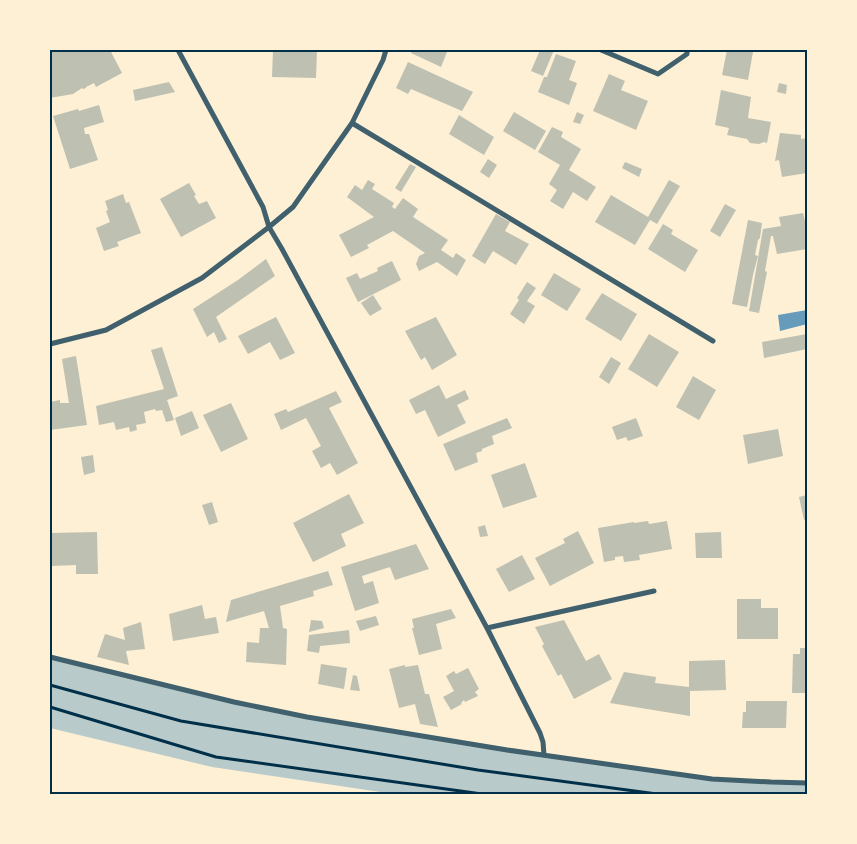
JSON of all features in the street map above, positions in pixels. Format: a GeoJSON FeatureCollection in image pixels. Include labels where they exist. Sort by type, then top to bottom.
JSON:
{"type":"FeatureCollection","features":[{"type":"Feature","properties":{"kind":"street"},"geometry":{"type":"LineString","coordinates":[[178,50],[263,207],[269,227],[487,628],[540,733],[544,742],[544,755]]}},
{"type":"Feature","properties":{"kind":"street"},"geometry":{"type":"LineString","coordinates":[[50,344],[106,330],[202,278],[293,207],[352,124],[386,50]]}},
{"type":"Feature","properties":{"kind":"street"},"geometry":{"type":"LineString","coordinates":[[601,50],[658,74],[687,54],[687,50]]}},
{"type":"Feature","properties":{"kind":"street"},"geometry":{"type":"LineString","coordinates":[[352,124],[713,341]]}},
{"type":"Feature","properties":{"kind":"street"},"geometry":{"type":"LineString","coordinates":[[487,628],[654,591]]}},
{"type":"Feature","properties":{"kind":"street"},"geometry":{"type":"LineString","coordinates":[[50,657],[234,702],[307,717],[544,755],[712,779],[807,783]]}},
{"type":"Feature","properties":{"kind":"path"},"geometry":{"type":"LineString","coordinates":[[50,685],[181,721],[478,770],[657,794]]}},
{"type":"Feature","properties":{"kind":"path"},"geometry":{"type":"LineString","coordinates":[[50,707],[216,756],[482,794]]}},
{"type":"Feature","properties":{"kind":"shaded area"},"geometry":{"type":"Polygon","coordinates":[[[50,656],[307,717],[712,779],[807,781],[807,794],[394,794],[212,767],[50,728],[50,656]]]}},
{"type":"Feature","properties":{"kind":"water"},"geometry":{"type":"Polygon","coordinates":[[[807,310],[807,324],[780,331],[778,315],[807,310]]]}},
{"type":"Feature","properties":{"kind":"building"},"geometry":{"type":"Polygon","coordinates":[[[55,50],[110,50],[122,73],[96,87],[94,83],[73,94],[50,98],[50,53],[55,50]]]}},
{"type":"Feature","properties":{"kind":"building"},"geometry":{"type":"Polygon","coordinates":[[[273,50],[317,50],[316,78],[272,77],[273,50]]]}},
{"type":"Feature","properties":{"kind":"building"},"geometry":{"type":"Polygon","coordinates":[[[412,50],[443,50],[447,52],[441,67],[411,53],[412,50]]]}},
{"type":"Feature","properties":{"kind":"building"},"geometry":{"type":"Polygon","coordinates":[[[540,50],[554,50],[543,76],[531,71],[540,50]]]}},
{"type":"Feature","properties":{"kind":"building"},"geometry":{"type":"Polygon","coordinates":[[[727,50],[748,50],[753,52],[748,80],[722,75],[727,50]]]}},
{"type":"Feature","properties":{"kind":"building"},"geometry":{"type":"Polygon","coordinates":[[[556,54],[576,61],[569,80],[577,83],[569,105],[538,92],[544,77],[547,77],[556,54]]]}},
{"type":"Feature","properties":{"kind":"building"},"geometry":{"type":"Polygon","coordinates":[[[408,62],[473,92],[462,111],[411,89],[408,94],[396,88],[408,62]]]}},
{"type":"Feature","properties":{"kind":"building"},"geometry":{"type":"Polygon","coordinates":[[[609,74],[625,81],[621,90],[648,101],[636,130],[593,111],[609,74]]]}},
{"type":"Feature","properties":{"kind":"building"},"geometry":{"type":"Polygon","coordinates":[[[169,82],[175,92],[135,101],[133,90],[169,82]]]}},
{"type":"Feature","properties":{"kind":"building"},"geometry":{"type":"Polygon","coordinates":[[[779,83],[787,85],[786,94],[777,92],[779,83]]]}},
{"type":"Feature","properties":{"kind":"building"},"geometry":{"type":"Polygon","coordinates":[[[721,90],[751,97],[748,118],[771,122],[767,143],[750,143],[747,139],[727,135],[729,128],[715,125],[721,90]]]}},
{"type":"Feature","properties":{"kind":"building"},"geometry":{"type":"Polygon","coordinates":[[[99,105],[104,122],[84,128],[85,134],[89,134],[98,160],[70,169],[53,116],[99,105]]]}},
{"type":"Feature","properties":{"kind":"building"},"geometry":{"type":"Polygon","coordinates":[[[514,112],[546,131],[535,150],[503,131],[514,112]]]}},
{"type":"Feature","properties":{"kind":"building"},"geometry":{"type":"Polygon","coordinates":[[[577,112],[584,115],[580,124],[573,122],[577,112]]]}},
{"type":"Feature","properties":{"kind":"building"},"geometry":{"type":"Polygon","coordinates":[[[459,115],[494,137],[484,155],[449,134],[459,115]]]}},
{"type":"Feature","properties":{"kind":"building"},"geometry":{"type":"Polygon","coordinates":[[[552,127],[563,132],[561,137],[581,149],[569,170],[596,187],[587,201],[573,192],[563,209],[550,201],[557,190],[549,184],[560,165],[538,152],[552,127]]]}},
{"type":"Feature","properties":{"kind":"building"},"geometry":{"type":"Polygon","coordinates":[[[780,133],[801,135],[801,139],[807,138],[807,173],[782,177],[779,160],[775,161],[780,133]]]}},
{"type":"Feature","properties":{"kind":"building"},"geometry":{"type":"Polygon","coordinates":[[[488,159],[497,165],[489,178],[480,172],[488,159]]]}},
{"type":"Feature","properties":{"kind":"building"},"geometry":{"type":"Polygon","coordinates":[[[625,162],[642,169],[639,177],[622,168],[625,162]]]}},
{"type":"Feature","properties":{"kind":"building"},"geometry":{"type":"Polygon","coordinates":[[[410,164],[416,167],[401,192],[395,188],[410,164]]]}},
{"type":"Feature","properties":{"kind":"building"},"geometry":{"type":"Polygon","coordinates":[[[368,180],[375,184],[372,189],[394,203],[392,207],[395,209],[403,198],[418,209],[413,217],[448,240],[441,250],[453,258],[456,253],[466,260],[457,276],[437,262],[419,271],[416,264],[419,256],[425,253],[393,231],[367,245],[369,248],[351,257],[339,235],[374,217],[347,197],[355,185],[362,190],[368,180]]]}},
{"type":"Feature","properties":{"kind":"building"},"geometry":{"type":"Polygon","coordinates":[[[669,180],[680,186],[657,224],[650,220],[635,245],[595,222],[611,195],[648,217],[669,180]]]}},
{"type":"Feature","properties":{"kind":"building"},"geometry":{"type":"Polygon","coordinates":[[[189,183],[199,204],[207,201],[216,218],[181,237],[160,199],[189,183]]]}},
{"type":"Feature","properties":{"kind":"building"},"geometry":{"type":"Polygon","coordinates":[[[123,194],[126,203],[129,202],[141,233],[117,242],[119,246],[104,251],[96,228],[110,222],[105,201],[123,194]]]}},
{"type":"Feature","properties":{"kind":"building"},"geometry":{"type":"Polygon","coordinates":[[[725,204],[736,210],[720,237],[710,231],[725,204]]]}},
{"type":"Feature","properties":{"kind":"building"},"geometry":{"type":"Polygon","coordinates":[[[803,213],[805,221],[807,221],[807,249],[777,254],[773,236],[771,236],[765,271],[767,272],[759,313],[749,311],[763,229],[781,226],[779,217],[803,213]]]}},
{"type":"Feature","properties":{"kind":"building"},"geometry":{"type":"Polygon","coordinates":[[[496,214],[510,222],[505,231],[529,244],[516,265],[493,251],[485,264],[472,256],[496,214]]]}},
{"type":"Feature","properties":{"kind":"building"},"geometry":{"type":"Polygon","coordinates":[[[748,220],[762,223],[755,255],[758,256],[747,307],[732,304],[748,220]]]}},
{"type":"Feature","properties":{"kind":"building"},"geometry":{"type":"Polygon","coordinates":[[[663,224],[673,230],[671,234],[698,250],[685,272],[648,249],[663,224]]]}},
{"type":"Feature","properties":{"kind":"building"},"geometry":{"type":"Polygon","coordinates":[[[266,259],[275,276],[216,317],[227,339],[219,343],[214,332],[207,337],[193,309],[238,280],[266,259]]]}},
{"type":"Feature","properties":{"kind":"building"},"geometry":{"type":"Polygon","coordinates":[[[392,261],[401,280],[358,302],[346,278],[357,273],[360,279],[378,271],[377,268],[392,261]]]}},
{"type":"Feature","properties":{"kind":"building"},"geometry":{"type":"Polygon","coordinates":[[[554,273],[581,289],[567,311],[541,295],[554,273]]]}},
{"type":"Feature","properties":{"kind":"building"},"geometry":{"type":"Polygon","coordinates":[[[527,282],[536,288],[527,301],[535,306],[524,324],[510,314],[527,282]]]}},
{"type":"Feature","properties":{"kind":"building"},"geometry":{"type":"Polygon","coordinates":[[[602,293],[637,314],[621,341],[585,319],[602,293]]]}},
{"type":"Feature","properties":{"kind":"building"},"geometry":{"type":"Polygon","coordinates":[[[373,295],[382,309],[370,316],[361,303],[373,295]]]}},
{"type":"Feature","properties":{"kind":"building"},"geometry":{"type":"Polygon","coordinates":[[[276,317],[295,353],[280,360],[270,342],[248,354],[238,336],[276,317]]]}},
{"type":"Feature","properties":{"kind":"building"},"geometry":{"type":"Polygon","coordinates":[[[436,317],[457,355],[432,370],[425,357],[421,360],[405,331],[436,317]]]}},
{"type":"Feature","properties":{"kind":"building"},"geometry":{"type":"Polygon","coordinates":[[[649,334],[679,352],[657,387],[628,369],[649,334]]]}},
{"type":"Feature","properties":{"kind":"building"},"geometry":{"type":"Polygon","coordinates":[[[807,334],[807,349],[764,358],[762,342],[807,334]]]}},
{"type":"Feature","properties":{"kind":"building"},"geometry":{"type":"Polygon","coordinates":[[[162,347],[178,396],[167,400],[174,420],[166,422],[162,410],[156,411],[155,409],[144,412],[146,423],[136,425],[137,430],[130,432],[129,427],[116,430],[114,422],[99,425],[96,406],[164,389],[151,350],[162,347]]]}},
{"type":"Feature","properties":{"kind":"building"},"geometry":{"type":"Polygon","coordinates":[[[76,356],[87,425],[50,430],[50,402],[60,400],[60,403],[69,403],[62,359],[76,356]]]}},
{"type":"Feature","properties":{"kind":"building"},"geometry":{"type":"Polygon","coordinates":[[[611,357],[621,363],[609,384],[599,377],[611,357]]]}},
{"type":"Feature","properties":{"kind":"building"},"geometry":{"type":"Polygon","coordinates":[[[693,376],[716,390],[699,420],[676,407],[693,376]]]}},
{"type":"Feature","properties":{"kind":"building"},"geometry":{"type":"Polygon","coordinates":[[[439,385],[446,399],[465,390],[469,399],[457,405],[466,423],[438,437],[425,410],[416,414],[409,400],[439,385]]]}},
{"type":"Feature","properties":{"kind":"building"},"geometry":{"type":"Polygon","coordinates":[[[336,391],[342,402],[329,408],[358,463],[337,475],[330,463],[321,468],[312,451],[321,446],[306,418],[281,430],[274,414],[286,409],[288,412],[336,391]]]}},
{"type":"Feature","properties":{"kind":"building"},"geometry":{"type":"Polygon","coordinates":[[[231,403],[248,439],[221,452],[203,415],[231,403]]]}},
{"type":"Feature","properties":{"kind":"building"},"geometry":{"type":"Polygon","coordinates":[[[192,411],[199,428],[181,436],[175,418],[192,411]]]}},
{"type":"Feature","properties":{"kind":"building"},"geometry":{"type":"Polygon","coordinates":[[[507,418],[512,428],[492,436],[494,444],[476,453],[478,462],[455,471],[443,444],[507,418]]]}},
{"type":"Feature","properties":{"kind":"building"},"geometry":{"type":"Polygon","coordinates":[[[636,418],[643,436],[628,441],[626,437],[617,440],[612,427],[636,418]]]}},
{"type":"Feature","properties":{"kind":"building"},"geometry":{"type":"Polygon","coordinates":[[[778,429],[783,456],[748,464],[743,435],[778,429]]]}},
{"type":"Feature","properties":{"kind":"building"},"geometry":{"type":"Polygon","coordinates":[[[93,455],[95,472],[84,475],[81,457],[93,455]]]}},
{"type":"Feature","properties":{"kind":"building"},"geometry":{"type":"Polygon","coordinates":[[[525,463],[537,497],[503,508],[491,475],[525,463]]]}},
{"type":"Feature","properties":{"kind":"building"},"geometry":{"type":"Polygon","coordinates":[[[349,494],[364,523],[341,534],[346,546],[313,562],[293,523],[349,494]]]}},
{"type":"Feature","properties":{"kind":"building"},"geometry":{"type":"Polygon","coordinates":[[[807,495],[807,519],[804,520],[799,497],[807,495]]]}},
{"type":"Feature","properties":{"kind":"building"},"geometry":{"type":"Polygon","coordinates":[[[212,502],[218,522],[209,525],[202,505],[212,502]]]}},
{"type":"Feature","properties":{"kind":"building"},"geometry":{"type":"Polygon","coordinates":[[[648,521],[649,524],[667,521],[672,549],[639,555],[640,560],[624,562],[623,556],[604,562],[598,528],[648,521]]]}},
{"type":"Feature","properties":{"kind":"building"},"geometry":{"type":"Polygon","coordinates":[[[485,525],[488,536],[480,537],[478,527],[485,525]]]}},
{"type":"Feature","properties":{"kind":"building"},"geometry":{"type":"Polygon","coordinates":[[[578,531],[594,563],[550,586],[535,558],[565,543],[563,539],[578,531]]]}},
{"type":"Feature","properties":{"kind":"building"},"geometry":{"type":"Polygon","coordinates":[[[97,532],[98,574],[76,574],[76,565],[50,566],[50,533],[97,532]]]}},
{"type":"Feature","properties":{"kind":"building"},"geometry":{"type":"Polygon","coordinates":[[[721,532],[722,558],[696,558],[695,533],[721,532]]]}},
{"type":"Feature","properties":{"kind":"building"},"geometry":{"type":"Polygon","coordinates":[[[416,544],[429,569],[395,580],[390,567],[362,576],[364,584],[373,581],[379,603],[355,611],[341,567],[416,544]]]}},
{"type":"Feature","properties":{"kind":"building"},"geometry":{"type":"Polygon","coordinates":[[[522,555],[535,579],[509,592],[496,569],[522,555]]]}},
{"type":"Feature","properties":{"kind":"building"},"geometry":{"type":"Polygon","coordinates":[[[328,571],[333,585],[313,591],[314,596],[280,606],[283,628],[287,629],[286,665],[246,662],[247,642],[259,643],[260,628],[269,628],[264,611],[226,622],[231,600],[328,571]]]}},
{"type":"Feature","properties":{"kind":"building"},"geometry":{"type":"Polygon","coordinates":[[[737,599],[761,599],[761,608],[778,608],[778,639],[737,639],[737,599]]]}},
{"type":"Feature","properties":{"kind":"building"},"geometry":{"type":"Polygon","coordinates":[[[202,605],[205,619],[216,617],[219,633],[173,641],[169,614],[202,605]]]}},
{"type":"Feature","properties":{"kind":"building"},"geometry":{"type":"Polygon","coordinates":[[[451,609],[456,618],[436,624],[442,649],[419,655],[412,628],[414,628],[412,619],[451,609]]]}},
{"type":"Feature","properties":{"kind":"building"},"geometry":{"type":"Polygon","coordinates":[[[376,616],[379,625],[360,631],[356,621],[376,616]]]}},
{"type":"Feature","properties":{"kind":"building"},"geometry":{"type":"Polygon","coordinates":[[[311,620],[322,621],[324,628],[309,632],[311,620]]]}},
{"type":"Feature","properties":{"kind":"building"},"geometry":{"type":"Polygon","coordinates":[[[564,620],[586,661],[599,654],[612,679],[574,699],[561,674],[558,676],[542,646],[544,644],[535,627],[564,620]]]}},
{"type":"Feature","properties":{"kind":"building"},"geometry":{"type":"Polygon","coordinates":[[[141,622],[145,649],[126,651],[129,665],[97,657],[105,634],[125,640],[123,628],[141,622]]]}},
{"type":"Feature","properties":{"kind":"building"},"geometry":{"type":"Polygon","coordinates":[[[349,630],[350,643],[320,646],[319,653],[307,651],[309,635],[349,630]]]}},
{"type":"Feature","properties":{"kind":"building"},"geometry":{"type":"Polygon","coordinates":[[[800,648],[807,648],[807,693],[792,693],[793,654],[800,654],[800,648]]]}},
{"type":"Feature","properties":{"kind":"building"},"geometry":{"type":"Polygon","coordinates":[[[725,660],[726,690],[690,691],[690,716],[610,703],[624,672],[656,677],[655,683],[689,687],[689,661],[725,660]]]}},
{"type":"Feature","properties":{"kind":"building"},"geometry":{"type":"Polygon","coordinates":[[[321,664],[347,668],[344,689],[318,684],[321,664]]]}},
{"type":"Feature","properties":{"kind":"building"},"geometry":{"type":"Polygon","coordinates":[[[405,665],[405,667],[418,665],[425,694],[429,694],[438,727],[420,724],[415,704],[399,708],[389,669],[405,665]]]}},
{"type":"Feature","properties":{"kind":"building"},"geometry":{"type":"Polygon","coordinates":[[[468,668],[479,689],[475,692],[478,696],[465,702],[464,700],[462,704],[451,710],[443,697],[454,691],[446,676],[454,671],[456,674],[468,668]]]}},
{"type":"Feature","properties":{"kind":"building"},"geometry":{"type":"Polygon","coordinates":[[[353,675],[357,676],[360,691],[350,690],[353,675]]]}},
{"type":"Feature","properties":{"kind":"building"},"geometry":{"type":"Polygon","coordinates":[[[746,701],[787,701],[786,728],[742,728],[743,712],[746,712],[746,701]]]}}]}
